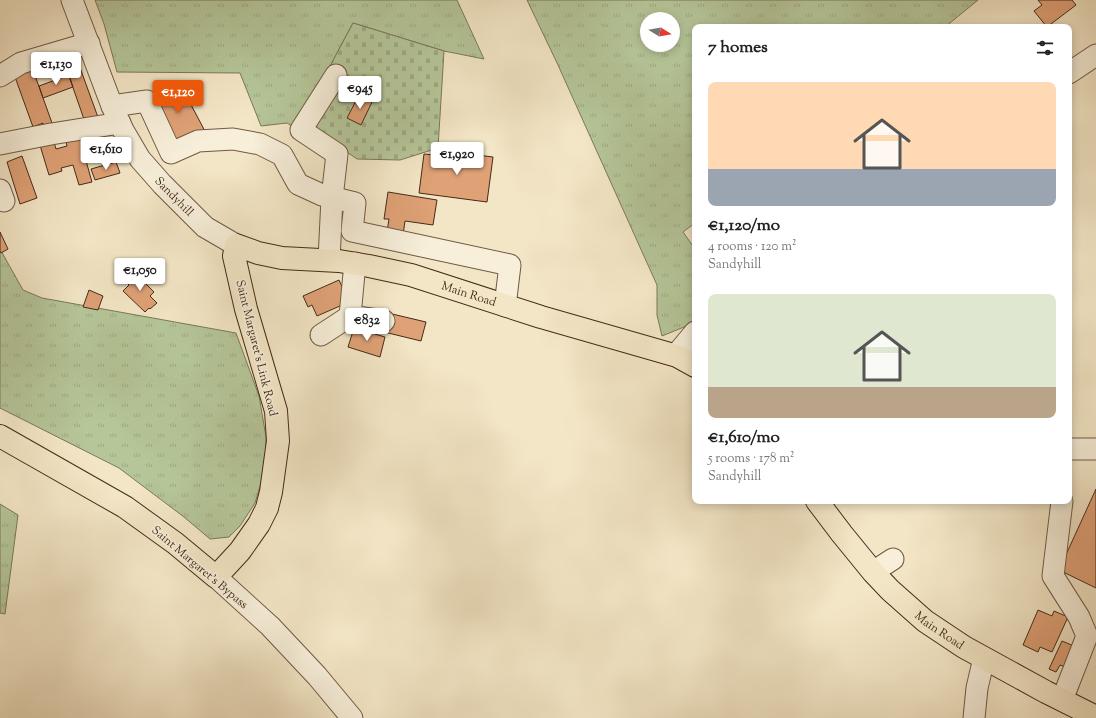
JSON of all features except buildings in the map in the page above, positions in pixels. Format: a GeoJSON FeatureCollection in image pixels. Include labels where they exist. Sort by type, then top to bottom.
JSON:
{"type":"FeatureCollection","features":[{"type":"Feature","properties":{"kind":"main road","name":"Main Road"},"geometry":{"type":"LineString","coordinates":[[236,245],[258,253],[282,258],[344,262],[411,275],[506,306],[686,361]]}},
{"type":"Feature","properties":{"kind":"main road","name":"Saint Margaret's Link Road"},"geometry":{"type":"LineString","coordinates":[[216,577],[240,551],[259,524],[267,508],[271,492],[278,441],[276,411],[246,310],[234,256],[236,245]]}},
{"type":"Feature","properties":{"kind":"main road","name":"Saint Margaret's Bypass"},"geometry":{"type":"LineString","coordinates":[[0,436],[125,507],[175,543],[216,577]]}},
{"type":"Feature","properties":{"kind":"main road","name":"Main Road"},"geometry":{"type":"LineString","coordinates":[[819,504],[873,572],[890,590],[925,621],[964,647],[1096,717]]}},
{"type":"Feature","properties":{"kind":"street","name":"Sandyhill"},"geometry":{"type":"LineString","coordinates":[[72,0],[116,115],[140,159],[162,184],[205,227],[236,245]]}},
{"type":"Feature","properties":{"kind":"street"},"geometry":{"type":"LineString","coordinates":[[0,76],[21,63],[89,43]]}},
{"type":"Feature","properties":{"kind":"street"},"geometry":{"type":"LineString","coordinates":[[1072,71],[1096,55]]}},
{"type":"Feature","properties":{"kind":"street"},"geometry":{"type":"LineString","coordinates":[[336,75],[300,130],[337,154],[332,198],[344,262],[350,316]]}},
{"type":"Feature","properties":{"kind":"street"},"geometry":{"type":"LineString","coordinates":[[0,144],[51,134],[116,115],[147,101],[171,153],[198,141],[233,139],[260,144],[282,155],[298,184],[322,195],[355,203],[352,231],[344,262]]}},
{"type":"Feature","properties":{"kind":"street"},"geometry":{"type":"LineString","coordinates":[[352,231],[510,265],[506,306]]}},
{"type":"Feature","properties":{"kind":"street"},"geometry":{"type":"LineString","coordinates":[[321,335],[350,316],[384,321]]}},
{"type":"Feature","properties":{"kind":"street"},"geometry":{"type":"LineString","coordinates":[[686,361],[680,350],[692,336]]}},
{"type":"Feature","properties":{"kind":"street"},"geometry":{"type":"LineString","coordinates":[[1072,449],[1096,448]]}},
{"type":"Feature","properties":{"kind":"street"},"geometry":{"type":"LineString","coordinates":[[1062,504],[1052,576],[1079,617],[1087,636],[1062,700]]}},
{"type":"Feature","properties":{"kind":"street"},"geometry":{"type":"LineString","coordinates":[[873,572],[894,558]]}},
{"type":"Feature","properties":{"kind":"street","name":"Saint Margaret's Bypass"},"geometry":{"type":"LineString","coordinates":[[216,577],[270,626],[317,676],[352,718]]}},
{"type":"Feature","properties":{"kind":"street"},"geometry":{"type":"LineString","coordinates":[[974,718],[977,688],[984,658]]}},
{"type":"Feature","properties":{"kind":"green space"},"geometry":{"type":"Polygon","coordinates":[[[95,0],[457,0],[484,59],[444,51],[353,23],[295,128],[287,123],[261,126],[240,73],[117,72],[104,24],[95,0]]]}},
{"type":"Feature","properties":{"kind":"green space"},"geometry":{"type":"Polygon","coordinates":[[[527,0],[978,0],[949,24],[692,24],[692,225],[683,232],[692,245],[692,321],[684,327],[662,336],[657,315],[657,285],[558,65],[527,0]]]}},
{"type":"Feature","properties":{"kind":"green space"},"geometry":{"type":"Polygon","coordinates":[[[353,23],[444,51],[438,148],[400,160],[357,159],[312,128],[329,68],[353,23]]]}},
{"type":"Feature","properties":{"kind":"green space"},"geometry":{"type":"Polygon","coordinates":[[[0,249],[23,290],[42,298],[236,333],[259,396],[266,437],[265,470],[255,503],[240,526],[229,537],[210,539],[184,517],[119,468],[0,408],[0,249]]]}},
{"type":"Feature","properties":{"kind":"green space"},"geometry":{"type":"Polygon","coordinates":[[[0,504],[18,515],[5,614],[0,613],[0,504]]]}}]}
